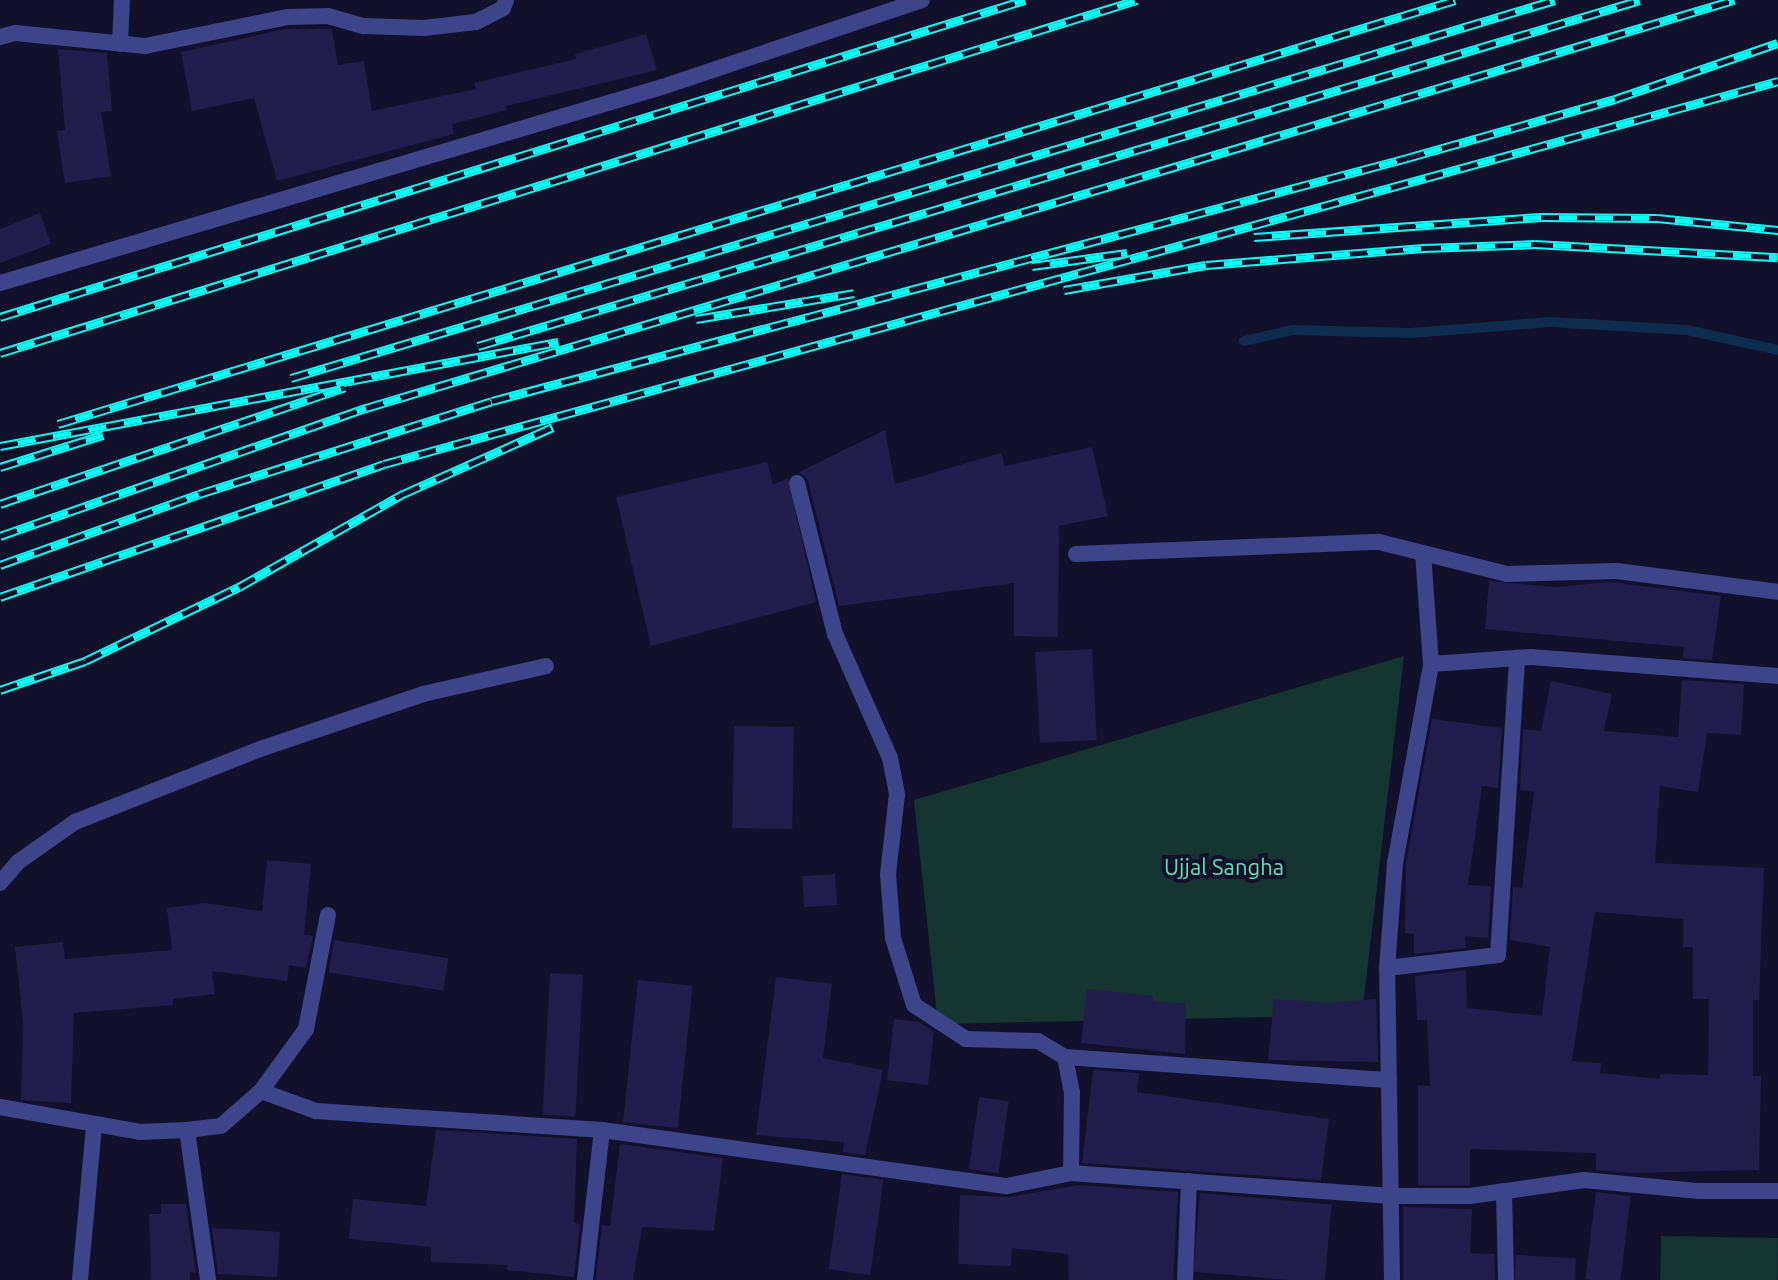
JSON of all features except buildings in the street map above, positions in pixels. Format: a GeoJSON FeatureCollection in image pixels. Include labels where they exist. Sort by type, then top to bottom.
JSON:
{"type":"FeatureCollection","features":[{"type":"Feature","properties":{"kind":"street"},"geometry":{"type":"LineString","coordinates":[[120,44],[122,0]]}},
{"type":"Feature","properties":{"kind":"street"},"geometry":{"type":"LineString","coordinates":[[0,37],[15,33],[145,46],[221,34],[288,17],[437,27],[476,22],[503,8],[506,0]]}},
{"type":"Feature","properties":{"kind":"street"},"geometry":{"type":"LineString","coordinates":[[0,283],[662,87],[922,0]]}},
{"type":"Feature","properties":{"kind":"street"},"geometry":{"type":"LineString","coordinates":[[797,483],[835,634],[890,758],[897,794],[888,874],[893,938],[914,1005],[966,1039],[1038,1041],[1065,1057],[1389,1080]]}},
{"type":"Feature","properties":{"kind":"street"},"geometry":{"type":"LineString","coordinates":[[1076,554],[1379,542],[1507,574],[1617,571],[1778,592]]}},
{"type":"Feature","properties":{"kind":"street"},"geometry":{"type":"LineString","coordinates":[[1392,1280],[1387,968],[1395,863],[1431,664],[1423,553]]}},
{"type":"Feature","properties":{"kind":"street"},"geometry":{"type":"LineString","coordinates":[[1431,664],[1517,658],[1778,676]]}},
{"type":"Feature","properties":{"kind":"street"},"geometry":{"type":"LineString","coordinates":[[1387,968],[1498,955],[1517,658]]}},
{"type":"Feature","properties":{"kind":"street"},"geometry":{"type":"LineString","coordinates":[[0,883],[18,862],[75,822],[263,748],[423,694],[546,666]]}},
{"type":"Feature","properties":{"kind":"street"},"geometry":{"type":"LineString","coordinates":[[0,1107],[140,1132],[221,1126],[261,1091],[306,1029],[328,915]]}},
{"type":"Feature","properties":{"kind":"street"},"geometry":{"type":"LineString","coordinates":[[1065,1057],[1072,1092],[1071,1173]]}},
{"type":"Feature","properties":{"kind":"street"},"geometry":{"type":"LineString","coordinates":[[261,1091],[316,1111],[602,1130],[1007,1186],[1071,1173],[1391,1196],[1504,1191],[1584,1180],[1699,1191],[1778,1191]]}},
{"type":"Feature","properties":{"kind":"street"},"geometry":{"type":"LineString","coordinates":[[80,1280],[94,1125]]}},
{"type":"Feature","properties":{"kind":"street"},"geometry":{"type":"LineString","coordinates":[[187,1130],[208,1280]]}},
{"type":"Feature","properties":{"kind":"street"},"geometry":{"type":"LineString","coordinates":[[585,1280],[602,1130]]}},
{"type":"Feature","properties":{"kind":"street"},"geometry":{"type":"LineString","coordinates":[[1185,1280],[1189,1181]]}},
{"type":"Feature","properties":{"kind":"street"},"geometry":{"type":"LineString","coordinates":[[1504,1191],[1506,1280]]}},
{"type":"Feature","properties":{"kind":"green space","name":"Ujjal Sangha"},"geometry":{"type":"Polygon","coordinates":[[[1404,656],[1362,1015],[938,1024],[914,800],[1404,656]]]}},
{"type":"Feature","properties":{"kind":"green space"},"geometry":{"type":"Polygon","coordinates":[[[1661,1236],[1778,1238],[1777,1280],[1660,1280],[1661,1236]]]}},
{"type":"Feature","properties":{"kind":"waterway"},"geometry":{"type":"LineString","coordinates":[[1244,341],[1292,330],[1411,333],[1551,322],[1687,330],[1778,350]]}},
{"type":"Feature","properties":{"kind":"railway"},"geometry":{"type":"LineString","coordinates":[[0,317],[1025,0]]}},
{"type":"Feature","properties":{"kind":"railway"},"geometry":{"type":"LineString","coordinates":[[0,353],[1137,0]]}},
{"type":"Feature","properties":{"kind":"railway"},"geometry":{"type":"LineString","coordinates":[[58,424],[1455,0]]}},
{"type":"Feature","properties":{"kind":"railway"},"geometry":{"type":"LineString","coordinates":[[291,378],[1555,0]]}},
{"type":"Feature","properties":{"kind":"railway"},"geometry":{"type":"LineString","coordinates":[[478,346],[1640,0]]}},
{"type":"Feature","properties":{"kind":"railway"},"geometry":{"type":"LineString","coordinates":[[0,536],[366,408],[1734,0]]}},
{"type":"Feature","properties":{"kind":"railway"},"geometry":{"type":"LineString","coordinates":[[0,565],[199,494],[492,401],[1407,158],[1615,99],[1778,43]]}},
{"type":"Feature","properties":{"kind":"railway"},"geometry":{"type":"LineString","coordinates":[[0,597],[384,464],[1778,81]]}},
{"type":"Feature","properties":{"kind":"railway"},"geometry":{"type":"LineString","coordinates":[[1254,237],[1541,217],[1657,218],[1778,230]]}},
{"type":"Feature","properties":{"kind":"railway"},"geometry":{"type":"LineString","coordinates":[[1064,290],[1206,265],[1423,248],[1535,244],[1778,257]]}},
{"type":"Feature","properties":{"kind":"railway"},"geometry":{"type":"LineString","coordinates":[[1032,266],[1127,253]]}},
{"type":"Feature","properties":{"kind":"railway"},"geometry":{"type":"LineString","coordinates":[[696,319],[854,293]]}},
{"type":"Feature","properties":{"kind":"railway"},"geometry":{"type":"LineString","coordinates":[[0,446],[558,342]]}},
{"type":"Feature","properties":{"kind":"railway"},"geometry":{"type":"LineString","coordinates":[[0,504],[345,387]]}},
{"type":"Feature","properties":{"kind":"railway"},"geometry":{"type":"LineString","coordinates":[[0,690],[85,661],[239,587],[403,494],[553,427]]}},
{"type":"Feature","properties":{"kind":"railway"},"geometry":{"type":"LineString","coordinates":[[0,467],[103,435]]}}]}
